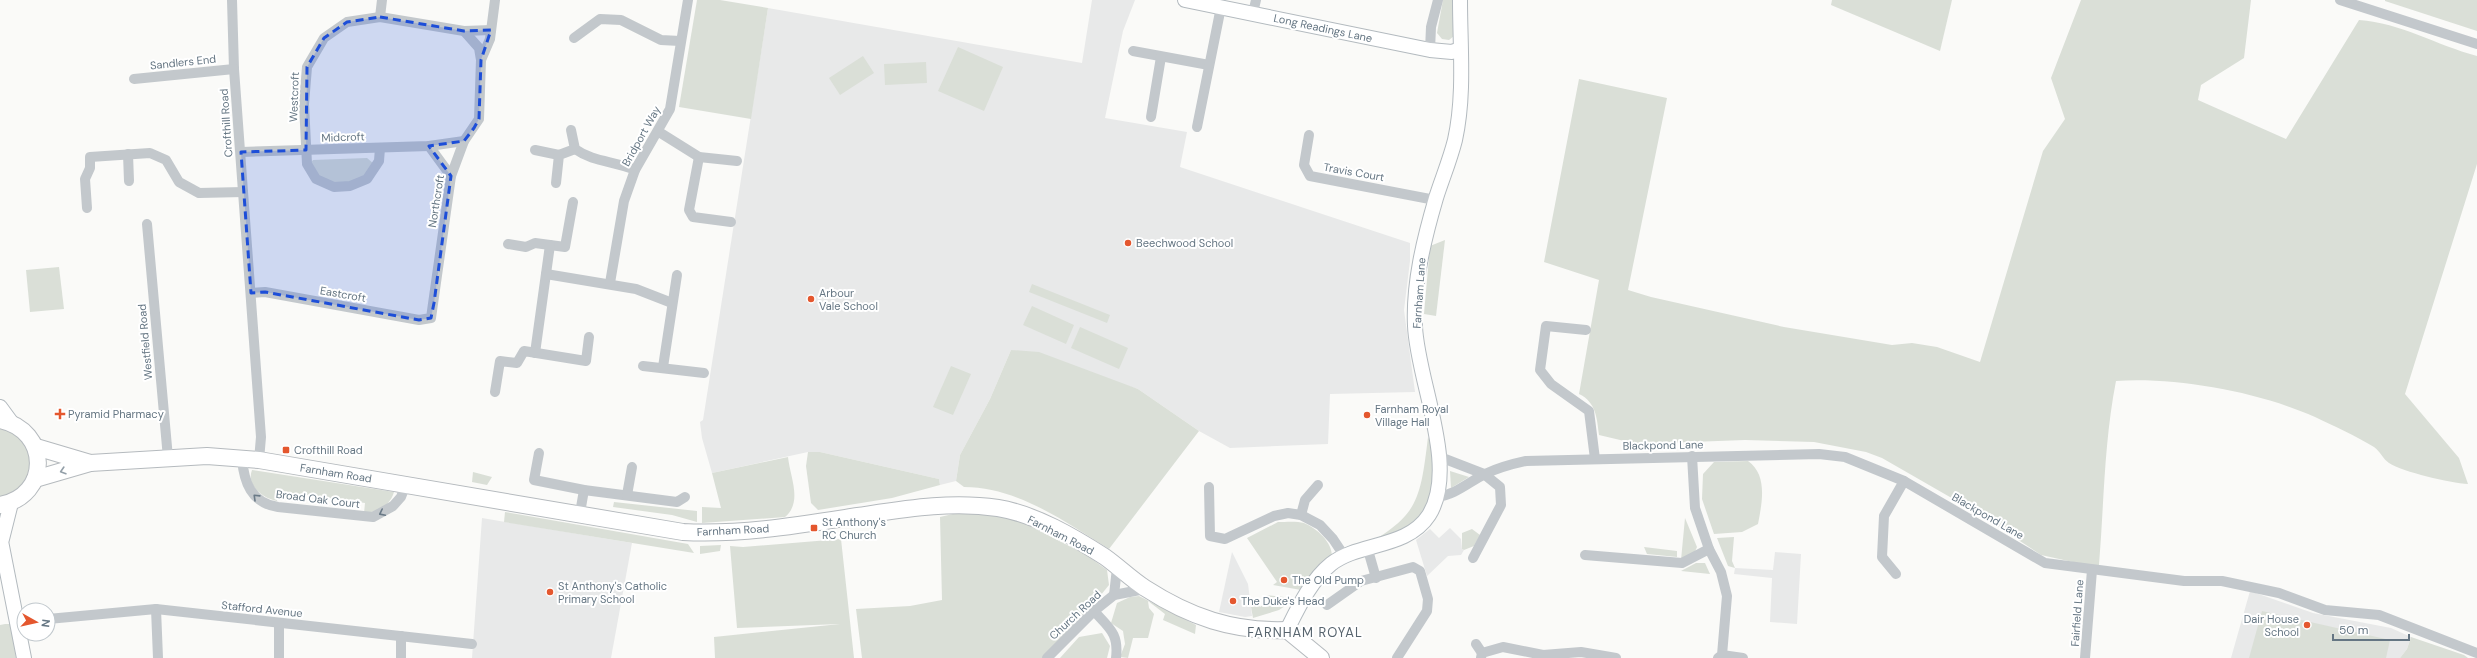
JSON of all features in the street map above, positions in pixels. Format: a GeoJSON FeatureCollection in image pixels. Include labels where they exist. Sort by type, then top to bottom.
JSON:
{"type":"FeatureCollection","features":[{"type":"Feature","properties":{"kind":"main road"},"geometry":{"type":"LineString","coordinates":[[5,421],[26,432],[36,447],[38,463],[35,479],[26,493],[6,504]]}},
{"type":"Feature","properties":{"kind":"main road","name":"Farnham Road"},"geometry":{"type":"LineString","coordinates":[[36,447],[90,463]]}},
{"type":"Feature","properties":{"kind":"main road","name":"Farnham Road"},"geometry":{"type":"LineString","coordinates":[[35,479],[90,463],[207,456],[242,458],[580,513],[683,532],[721,533],[770,529],[955,503],[999,508],[1034,520],[1069,536],[1106,558],[1117,568],[1145,588],[1192,614],[1226,626],[1262,631],[1287,630]]}},
{"type":"Feature","properties":{"kind":"main road"},"geometry":{"type":"LineString","coordinates":[[1287,630],[1321,658]]}},
{"type":"Feature","properties":{"kind":"street","name":"Crofthill Road"},"geometry":{"type":"LineString","coordinates":[[232,0],[234,69],[261,437],[259,460]]}},
{"type":"Feature","properties":{"kind":"street"},"geometry":{"type":"LineString","coordinates":[[380,18],[382,0]]}},
{"type":"Feature","properties":{"kind":"street","name":"Northcroft"},"geometry":{"type":"LineString","coordinates":[[431,318],[451,176],[464,141],[479,119],[481,60],[490,39],[495,0]]}},
{"type":"Feature","properties":{"kind":"street","name":"Bridport Way"},"geometry":{"type":"LineString","coordinates":[[610,283],[624,201],[635,170],[659,132],[670,109],[680,41],[688,0]]}},
{"type":"Feature","properties":{"kind":"street","name":"Long Readings Lane"},"geometry":{"type":"LineString","coordinates":[[1185,0],[1220,7],[1254,7],[1430,50],[1452,52],[1460,49]]}},
{"type":"Feature","properties":{"kind":"street"},"geometry":{"type":"LineString","coordinates":[[1430,50],[1432,27],[1438,0]]}},
{"type":"Feature","properties":{"kind":"street","name":"Farnham Lane"},"geometry":{"type":"LineString","coordinates":[[1287,630],[1306,594],[1330,565],[1345,557],[1410,534],[1428,516],[1437,497],[1440,456],[1436,431],[1420,370],[1415,325],[1419,265],[1436,200],[1454,141],[1461,101],[1460,0]]}},
{"type":"Feature","properties":{"kind":"street"},"geometry":{"type":"LineString","coordinates":[[2340,0],[2477,44]]}},
{"type":"Feature","properties":{"kind":"street"},"geometry":{"type":"LineString","coordinates":[[1196,127],[1220,7]]}},
{"type":"Feature","properties":{"kind":"street","name":"Westcroft"},"geometry":{"type":"LineString","coordinates":[[306,150],[304,104],[307,67],[324,38],[347,22],[380,18],[464,31],[490,30]]}},
{"type":"Feature","properties":{"kind":"street"},"geometry":{"type":"LineString","coordinates":[[574,38],[587,34],[600,18],[621,20],[661,40],[680,41]]}},
{"type":"Feature","properties":{"kind":"street"},"geometry":{"type":"LineString","coordinates":[[464,31],[479,48],[481,60]]}},
{"type":"Feature","properties":{"kind":"street"},"geometry":{"type":"LineString","coordinates":[[1133,51],[1209,65]]}},
{"type":"Feature","properties":{"kind":"street"},"geometry":{"type":"LineString","coordinates":[[1151,117],[1161,57]]}},
{"type":"Feature","properties":{"kind":"street","name":"Sandlers End"},"geometry":{"type":"LineString","coordinates":[[134,79],[234,69]]}},
{"type":"Feature","properties":{"kind":"street"},"geometry":{"type":"LineString","coordinates":[[571,130],[575,149],[584,155],[617,162],[635,170]]}},
{"type":"Feature","properties":{"kind":"street"},"geometry":{"type":"LineString","coordinates":[[659,132],[699,157],[738,161]]}},
{"type":"Feature","properties":{"kind":"street","name":"Travis Court"},"geometry":{"type":"LineString","coordinates":[[1309,135],[1304,164],[1310,176],[1436,200]]}},
{"type":"Feature","properties":{"kind":"street","name":"Midcroft"},"geometry":{"type":"LineString","coordinates":[[241,152],[429,146],[464,141]]}},
{"type":"Feature","properties":{"kind":"street"},"geometry":{"type":"LineString","coordinates":[[429,146],[451,176]]}},
{"type":"Feature","properties":{"kind":"street","name":"Midcroft"},"geometry":{"type":"LineString","coordinates":[[306,150],[307,164],[316,179],[334,188],[350,186],[367,178],[379,161],[380,148]]}},
{"type":"Feature","properties":{"kind":"street"},"geometry":{"type":"LineString","coordinates":[[535,150],[559,155],[575,149]]}},
{"type":"Feature","properties":{"kind":"street"},"geometry":{"type":"LineString","coordinates":[[87,208],[85,179],[90,168],[90,157],[150,153],[166,160],[179,182],[198,193],[243,192]]}},
{"type":"Feature","properties":{"kind":"street"},"geometry":{"type":"LineString","coordinates":[[128,154],[129,182]]}},
{"type":"Feature","properties":{"kind":"street"},"geometry":{"type":"LineString","coordinates":[[556,183],[559,155]]}},
{"type":"Feature","properties":{"kind":"street"},"geometry":{"type":"LineString","coordinates":[[699,157],[689,210],[693,217],[731,222]]}},
{"type":"Feature","properties":{"kind":"street"},"geometry":{"type":"LineString","coordinates":[[508,244],[526,247],[535,243],[566,247],[573,202]]}},
{"type":"Feature","properties":{"kind":"street","name":"Westfield Road"},"geometry":{"type":"LineString","coordinates":[[147,224],[168,458]]}},
{"type":"Feature","properties":{"kind":"street"},"geometry":{"type":"LineString","coordinates":[[534,353],[550,245]]}},
{"type":"Feature","properties":{"kind":"street"},"geometry":{"type":"LineString","coordinates":[[546,274],[610,283],[636,289],[672,303]]}},
{"type":"Feature","properties":{"kind":"street"},"geometry":{"type":"LineString","coordinates":[[663,367],[677,275]]}},
{"type":"Feature","properties":{"kind":"street","name":"Eastcroft"},"geometry":{"type":"LineString","coordinates":[[251,293],[265,292],[419,320],[431,318]]}},
{"type":"Feature","properties":{"kind":"street"},"geometry":{"type":"LineString","coordinates":[[1586,330],[1546,326],[1540,370],[1551,384],[1589,411],[1594,459]]}},
{"type":"Feature","properties":{"kind":"street"},"geometry":{"type":"LineString","coordinates":[[495,392],[500,361],[517,363],[524,351],[586,361],[589,337]]}},
{"type":"Feature","properties":{"kind":"street"},"geometry":{"type":"LineString","coordinates":[[643,366],[663,367],[704,373]]}},
{"type":"Feature","properties":{"kind":"street"},"geometry":{"type":"LineString","coordinates":[[0,406],[5,421]]}},
{"type":"Feature","properties":{"kind":"street"},"geometry":{"type":"LineString","coordinates":[[539,453],[534,480],[584,490],[678,502],[685,497]]}},
{"type":"Feature","properties":{"kind":"street","name":"Blackpond Lane"},"geometry":{"type":"LineString","coordinates":[[1437,497],[1447,496],[1484,474],[1504,466],[1526,461],[1819,454],[1845,457],[1904,481],[2045,563],[2184,582],[2222,581],[2279,593],[2325,610],[2379,615],[2477,653]]}},
{"type":"Feature","properties":{"kind":"street"},"geometry":{"type":"LineString","coordinates":[[1440,456],[1484,474],[1500,487],[1501,505],[1473,558]]}},
{"type":"Feature","properties":{"kind":"street"},"geometry":{"type":"LineString","coordinates":[[1692,456],[1694,508],[1721,572],[1727,596],[1720,656],[1743,658]]}},
{"type":"Feature","properties":{"kind":"street","name":"Broad Oak Court"},"geometry":{"type":"LineString","coordinates":[[242,458],[243,477],[253,494],[264,504],[278,507],[373,517],[387,511],[397,502],[406,484]]}},
{"type":"Feature","properties":{"kind":"street"},"geometry":{"type":"LineString","coordinates":[[627,496],[632,467]]}},
{"type":"Feature","properties":{"kind":"street"},"geometry":{"type":"LineString","coordinates":[[1896,574],[1882,557],[1884,516],[1904,481]]}},
{"type":"Feature","properties":{"kind":"street"},"geometry":{"type":"LineString","coordinates":[[1301,515],[1306,500],[1318,485]]}},
{"type":"Feature","properties":{"kind":"street"},"geometry":{"type":"LineString","coordinates":[[1209,487],[1210,536],[1225,539],[1274,516],[1288,513],[1301,515],[1320,525],[1333,539],[1345,557]]}},
{"type":"Feature","properties":{"kind":"street"},"geometry":{"type":"LineString","coordinates":[[580,513],[584,490]]}},
{"type":"Feature","properties":{"kind":"street"},"geometry":{"type":"LineString","coordinates":[[6,504],[1,537],[16,602]]}},
{"type":"Feature","properties":{"kind":"street"},"geometry":{"type":"LineString","coordinates":[[1585,555],[1682,563],[1710,549]]}},
{"type":"Feature","properties":{"kind":"street"},"geometry":{"type":"LineString","coordinates":[[1368,550],[1376,578]]}},
{"type":"Feature","properties":{"kind":"street"},"geometry":{"type":"LineString","coordinates":[[1327,605],[1361,581],[1413,567],[1420,571],[1428,600],[1427,611],[1397,658]]}},
{"type":"Feature","properties":{"kind":"street"},"geometry":{"type":"LineString","coordinates":[[1114,595],[1117,568]]}},
{"type":"Feature","properties":{"kind":"street","name":"Fairfield Lane"},"geometry":{"type":"LineString","coordinates":[[2085,658],[2092,570]]}},
{"type":"Feature","properties":{"kind":"street","name":"Church Road"},"geometry":{"type":"LineString","coordinates":[[1047,658],[1094,611],[1114,595],[1145,588]]}},
{"type":"Feature","properties":{"kind":"street"},"geometry":{"type":"LineString","coordinates":[[156,609],[158,658]]}},
{"type":"Feature","properties":{"kind":"street","name":"Stafford Avenue"},"geometry":{"type":"LineString","coordinates":[[56,618],[156,609],[472,644]]}},
{"type":"Feature","properties":{"kind":"street"},"geometry":{"type":"LineString","coordinates":[[1094,611],[1114,633],[1118,643],[1116,658]]}},
{"type":"Feature","properties":{"kind":"street"},"geometry":{"type":"LineString","coordinates":[[278,658],[279,623]]}},
{"type":"Feature","properties":{"kind":"street"},"geometry":{"type":"LineString","coordinates":[[401,636],[401,658]]}},
{"type":"Feature","properties":{"kind":"street"},"geometry":{"type":"LineString","coordinates":[[23,642],[24,658]]}},
{"type":"Feature","properties":{"kind":"street"},"geometry":{"type":"LineString","coordinates":[[1476,644],[1481,655],[1503,647],[1543,655],[1581,652],[1616,658]]}},
{"type":"Feature","properties":{"kind":"highlighted area"},"geometry":{"type":"Polygon","coordinates":[[[380,17],[464,31],[491,30],[481,60],[479,119],[464,141],[429,146],[451,176],[431,318],[419,320],[265,292],[251,293],[241,152],[306,150],[307,67],[324,38],[347,22],[380,17]]]}},
{"type":"Feature","properties":{"kind":"shaded area"},"geometry":{"type":"Polygon","coordinates":[[[697,0],[720,0],[768,8],[751,119],[679,107],[697,0]]]}},
{"type":"Feature","properties":{"kind":"shaded area","name":"Beechwood School"},"geometry":{"type":"Polygon","coordinates":[[[1092,0],[1135,0],[1123,31],[1105,118],[1187,132],[1180,167],[1410,243],[1410,261],[1404,310],[1415,392],[1330,394],[1328,444],[1230,448],[1199,431],[1138,389],[1011,350],[990,399],[960,455],[956,481],[940,485],[939,479],[820,452],[808,452],[712,473],[702,438],[700,422],[703,420],[768,8],[1082,63],[1092,0]]]}},
{"type":"Feature","properties":{"kind":"shaded area"},"geometry":{"type":"Polygon","coordinates":[[[1443,0],[1454,0],[1454,36],[1449,40],[1442,39],[1437,33],[1443,0]]]}},
{"type":"Feature","properties":{"kind":"shaded area"},"geometry":{"type":"Polygon","coordinates":[[[1832,0],[1952,0],[1940,51],[1831,5],[1832,0]]]}},
{"type":"Feature","properties":{"kind":"shaded area"},"geometry":{"type":"Polygon","coordinates":[[[2081,0],[2251,0],[2244,58],[2201,85],[2198,100],[2286,139],[2359,20],[2389,25],[2477,56],[2477,164],[2405,394],[2459,458],[2468,484],[2450,482],[2405,470],[2389,463],[2374,447],[2352,435],[2315,417],[2269,400],[2217,388],[2191,384],[2140,380],[2116,381],[2109,427],[2099,565],[2091,566],[2041,555],[1976,512],[1882,458],[1866,452],[1814,442],[1745,440],[1637,444],[1599,435],[1595,411],[1589,401],[1579,394],[1599,280],[1544,262],[1579,79],[1667,98],[1628,290],[1651,297],[1784,327],[1892,345],[1912,343],[1937,347],[1980,362],[2043,151],[2065,119],[2051,78],[2081,0]]]}},
{"type":"Feature","properties":{"kind":"shaded area"},"geometry":{"type":"Polygon","coordinates":[[[2477,0],[2477,31],[2385,1],[2477,0]]]}},
{"type":"Feature","properties":{"kind":"shaded area"},"geometry":{"type":"Polygon","coordinates":[[[958,47],[1003,67],[984,111],[938,91],[958,47]]]}},
{"type":"Feature","properties":{"kind":"shaded area"},"geometry":{"type":"Polygon","coordinates":[[[863,56],[874,73],[840,95],[829,78],[863,56]]]}},
{"type":"Feature","properties":{"kind":"shaded area"},"geometry":{"type":"Polygon","coordinates":[[[926,62],[927,83],[885,85],[884,64],[926,62]]]}},
{"type":"Feature","properties":{"kind":"shaded area"},"geometry":{"type":"Polygon","coordinates":[[[367,158],[374,164],[373,169],[344,190],[319,181],[310,164],[313,160],[367,158]]]}},
{"type":"Feature","properties":{"kind":"shaded area"},"geometry":{"type":"Polygon","coordinates":[[[1445,240],[1436,316],[1424,314],[1430,246],[1445,240]]]}},
{"type":"Feature","properties":{"kind":"shaded area"},"geometry":{"type":"Polygon","coordinates":[[[59,267],[64,309],[30,312],[26,270],[59,267]]]}},
{"type":"Feature","properties":{"kind":"shaded area"},"geometry":{"type":"Polygon","coordinates":[[[1032,284],[1110,315],[1107,323],[1029,292],[1032,284]]]}},
{"type":"Feature","properties":{"kind":"shaded area"},"geometry":{"type":"Polygon","coordinates":[[[1032,306],[1074,325],[1066,344],[1023,325],[1032,306]]]}},
{"type":"Feature","properties":{"kind":"shaded area"},"geometry":{"type":"Polygon","coordinates":[[[1080,327],[1128,348],[1119,369],[1071,348],[1080,327]]]}},
{"type":"Feature","properties":{"kind":"shaded area"},"geometry":{"type":"Polygon","coordinates":[[[1011,350],[1039,352],[1138,389],[1199,431],[1109,549],[1058,518],[1022,499],[984,489],[964,487],[956,481],[960,455],[990,399],[1011,350]]]}},
{"type":"Feature","properties":{"kind":"shaded area"},"geometry":{"type":"Polygon","coordinates":[[[951,366],[971,374],[953,415],[933,407],[951,366]]]}},
{"type":"Feature","properties":{"kind":"shaded area"},"geometry":{"type":"Polygon","coordinates":[[[0,428],[13,432],[23,440],[28,450],[30,462],[28,474],[22,485],[13,493],[0,498],[0,428]]]}},
{"type":"Feature","properties":{"kind":"shaded area"},"geometry":{"type":"Polygon","coordinates":[[[1428,437],[1432,448],[1435,474],[1433,487],[1424,512],[1416,522],[1402,532],[1359,549],[1394,527],[1413,505],[1422,478],[1428,437]]]}},
{"type":"Feature","properties":{"kind":"shaded area"},"geometry":{"type":"Polygon","coordinates":[[[808,452],[820,452],[939,479],[940,485],[892,498],[818,510],[811,503],[806,466],[808,452]]]}},
{"type":"Feature","properties":{"kind":"shaded area"},"geometry":{"type":"Polygon","coordinates":[[[788,457],[794,497],[790,511],[785,517],[702,523],[702,507],[721,508],[712,473],[788,457]]]}},
{"type":"Feature","properties":{"kind":"shaded area"},"geometry":{"type":"Polygon","coordinates":[[[1748,461],[1759,474],[1761,482],[1762,499],[1758,524],[1742,532],[1714,534],[1702,499],[1703,474],[1714,462],[1748,461]]]}},
{"type":"Feature","properties":{"kind":"shaded area"},"geometry":{"type":"Polygon","coordinates":[[[252,470],[394,492],[390,501],[379,510],[364,513],[365,503],[278,491],[277,501],[266,497],[257,490],[251,481],[252,470]]]}},
{"type":"Feature","properties":{"kind":"shaded area"},"geometry":{"type":"Polygon","coordinates":[[[1450,471],[1469,477],[1451,488],[1450,471]]]}},
{"type":"Feature","properties":{"kind":"shaded area"},"geometry":{"type":"Polygon","coordinates":[[[473,472],[492,477],[487,485],[472,482],[473,472]]]}},
{"type":"Feature","properties":{"kind":"shaded area"},"geometry":{"type":"Polygon","coordinates":[[[614,502],[697,511],[697,522],[672,515],[613,507],[614,502]]]}},
{"type":"Feature","properties":{"kind":"shaded area"},"geometry":{"type":"Polygon","coordinates":[[[970,510],[1014,518],[1085,554],[1107,570],[1109,585],[1083,617],[1042,658],[862,658],[856,609],[910,606],[942,600],[940,517],[970,510]]]}},
{"type":"Feature","properties":{"kind":"shaded area"},"geometry":{"type":"Polygon","coordinates":[[[505,512],[688,544],[694,553],[504,522],[505,512]]]}},
{"type":"Feature","properties":{"kind":"shaded area","name":"St Anthony's Catholic Primary School"},"geometry":{"type":"Polygon","coordinates":[[[482,518],[632,543],[611,658],[472,658],[482,518]]]}},
{"type":"Feature","properties":{"kind":"shaded area"},"geometry":{"type":"Polygon","coordinates":[[[1685,518],[1697,547],[1694,554],[1681,560],[1685,518]]]}},
{"type":"Feature","properties":{"kind":"shaded area"},"geometry":{"type":"Polygon","coordinates":[[[1278,522],[1304,523],[1324,537],[1332,552],[1332,558],[1301,590],[1273,585],[1277,582],[1247,538],[1278,522]]]}},
{"type":"Feature","properties":{"kind":"shaded area"},"geometry":{"type":"Polygon","coordinates":[[[1450,528],[1461,539],[1462,549],[1464,550],[1461,555],[1448,556],[1427,576],[1416,540],[1430,529],[1439,538],[1450,528]]]}},
{"type":"Feature","properties":{"kind":"shaded area"},"geometry":{"type":"Polygon","coordinates":[[[1472,529],[1480,535],[1474,546],[1464,550],[1462,549],[1462,533],[1472,529]]]}},
{"type":"Feature","properties":{"kind":"shaded area"},"geometry":{"type":"Polygon","coordinates":[[[1734,537],[1732,561],[1735,568],[1728,566],[1717,538],[1734,537]]]}},
{"type":"Feature","properties":{"kind":"shaded area"},"geometry":{"type":"Polygon","coordinates":[[[841,539],[854,658],[715,658],[714,637],[840,624],[737,628],[730,546],[743,547],[841,539]]]}},
{"type":"Feature","properties":{"kind":"shaded area"},"geometry":{"type":"Polygon","coordinates":[[[721,545],[720,551],[700,554],[700,546],[721,545]]]}},
{"type":"Feature","properties":{"kind":"shaded area"},"geometry":{"type":"Polygon","coordinates":[[[1644,547],[1677,551],[1677,557],[1647,554],[1644,547]]]}},
{"type":"Feature","properties":{"kind":"shaded area"},"geometry":{"type":"Polygon","coordinates":[[[1232,552],[1248,584],[1252,616],[1245,617],[1219,612],[1232,552]]]}},
{"type":"Feature","properties":{"kind":"shaded area"},"geometry":{"type":"Polygon","coordinates":[[[1775,552],[1801,554],[1797,624],[1770,622],[1772,578],[1734,574],[1735,568],[1773,570],[1775,552]]]}},
{"type":"Feature","properties":{"kind":"shaded area"},"geometry":{"type":"Polygon","coordinates":[[[1696,563],[1705,563],[1710,574],[1681,571],[1696,563]]]}},
{"type":"Feature","properties":{"kind":"shaded area","name":"Dair House School"},"geometry":{"type":"Polygon","coordinates":[[[2250,591],[2313,613],[2391,628],[2411,637],[2407,649],[2400,658],[2231,658],[2250,591]]]}},
{"type":"Feature","properties":{"kind":"shaded area"},"geometry":{"type":"Polygon","coordinates":[[[1266,595],[1293,598],[1294,600],[1279,610],[1253,618],[1251,607],[1257,602],[1260,607],[1269,600],[1266,595]]]}},
{"type":"Feature","properties":{"kind":"shaded area"},"geometry":{"type":"Polygon","coordinates":[[[1139,596],[1196,625],[1195,634],[1163,620],[1165,614],[1148,601],[1149,608],[1154,614],[1148,638],[1133,638],[1128,658],[1120,657],[1125,644],[1123,631],[1111,623],[1117,603],[1130,597],[1139,596]]]}},
{"type":"Feature","properties":{"kind":"shaded area"},"geometry":{"type":"Polygon","coordinates":[[[2262,611],[2390,640],[2386,658],[2249,658],[2262,611]]]}},
{"type":"Feature","properties":{"kind":"shaded area"},"geometry":{"type":"Polygon","coordinates":[[[11,624],[16,658],[0,658],[0,625],[11,624]]]}},
{"type":"Feature","properties":{"kind":"shaded area"},"geometry":{"type":"Polygon","coordinates":[[[1102,633],[1110,646],[1107,658],[1060,658],[1079,637],[1102,633]]]}},
{"type":"Feature","properties":{"kind":"shaded area"},"geometry":{"type":"Polygon","coordinates":[[[2411,637],[2464,655],[2468,658],[2400,658],[2407,649],[2411,637]]]}},
{"type":"Feature","properties":{"kind":"place","name":"Beechwood School"},"geometry":{"type":"Point","coordinates":[1128,243]}},
{"type":"Feature","properties":{"kind":"place","name":"Arbour Vale School"},"geometry":{"type":"Point","coordinates":[811,299]}},
{"type":"Feature","properties":{"kind":"place","name":"Pyramid Pharmacy"},"geometry":{"type":"Point","coordinates":[60,414]}},
{"type":"Feature","properties":{"kind":"place","name":"Farnham Royal Village Hall"},"geometry":{"type":"Point","coordinates":[1367,415]}},
{"type":"Feature","properties":{"kind":"place","name":"Crofthill Road"},"geometry":{"type":"Point","coordinates":[286,450]}},
{"type":"Feature","properties":{"kind":"place","name":"St Anthony's RC Church"},"geometry":{"type":"Point","coordinates":[814,528]}},
{"type":"Feature","properties":{"kind":"place","name":"The Old Pump"},"geometry":{"type":"Point","coordinates":[1284,580]}},
{"type":"Feature","properties":{"kind":"place","name":"St Anthony's Catholic Primary School"},"geometry":{"type":"Point","coordinates":[550,592]}},
{"type":"Feature","properties":{"kind":"place","name":"The Duke's Head"},"geometry":{"type":"Point","coordinates":[1233,601]}},
{"type":"Feature","properties":{"kind":"place","name":"Dair House School"},"geometry":{"type":"Point","coordinates":[2307,625]}},
{"type":"Feature","properties":{"kind":"district","name":"FARNHAM ROYAL"},"geometry":{"type":"Point","coordinates":[1305,632]}}]}
